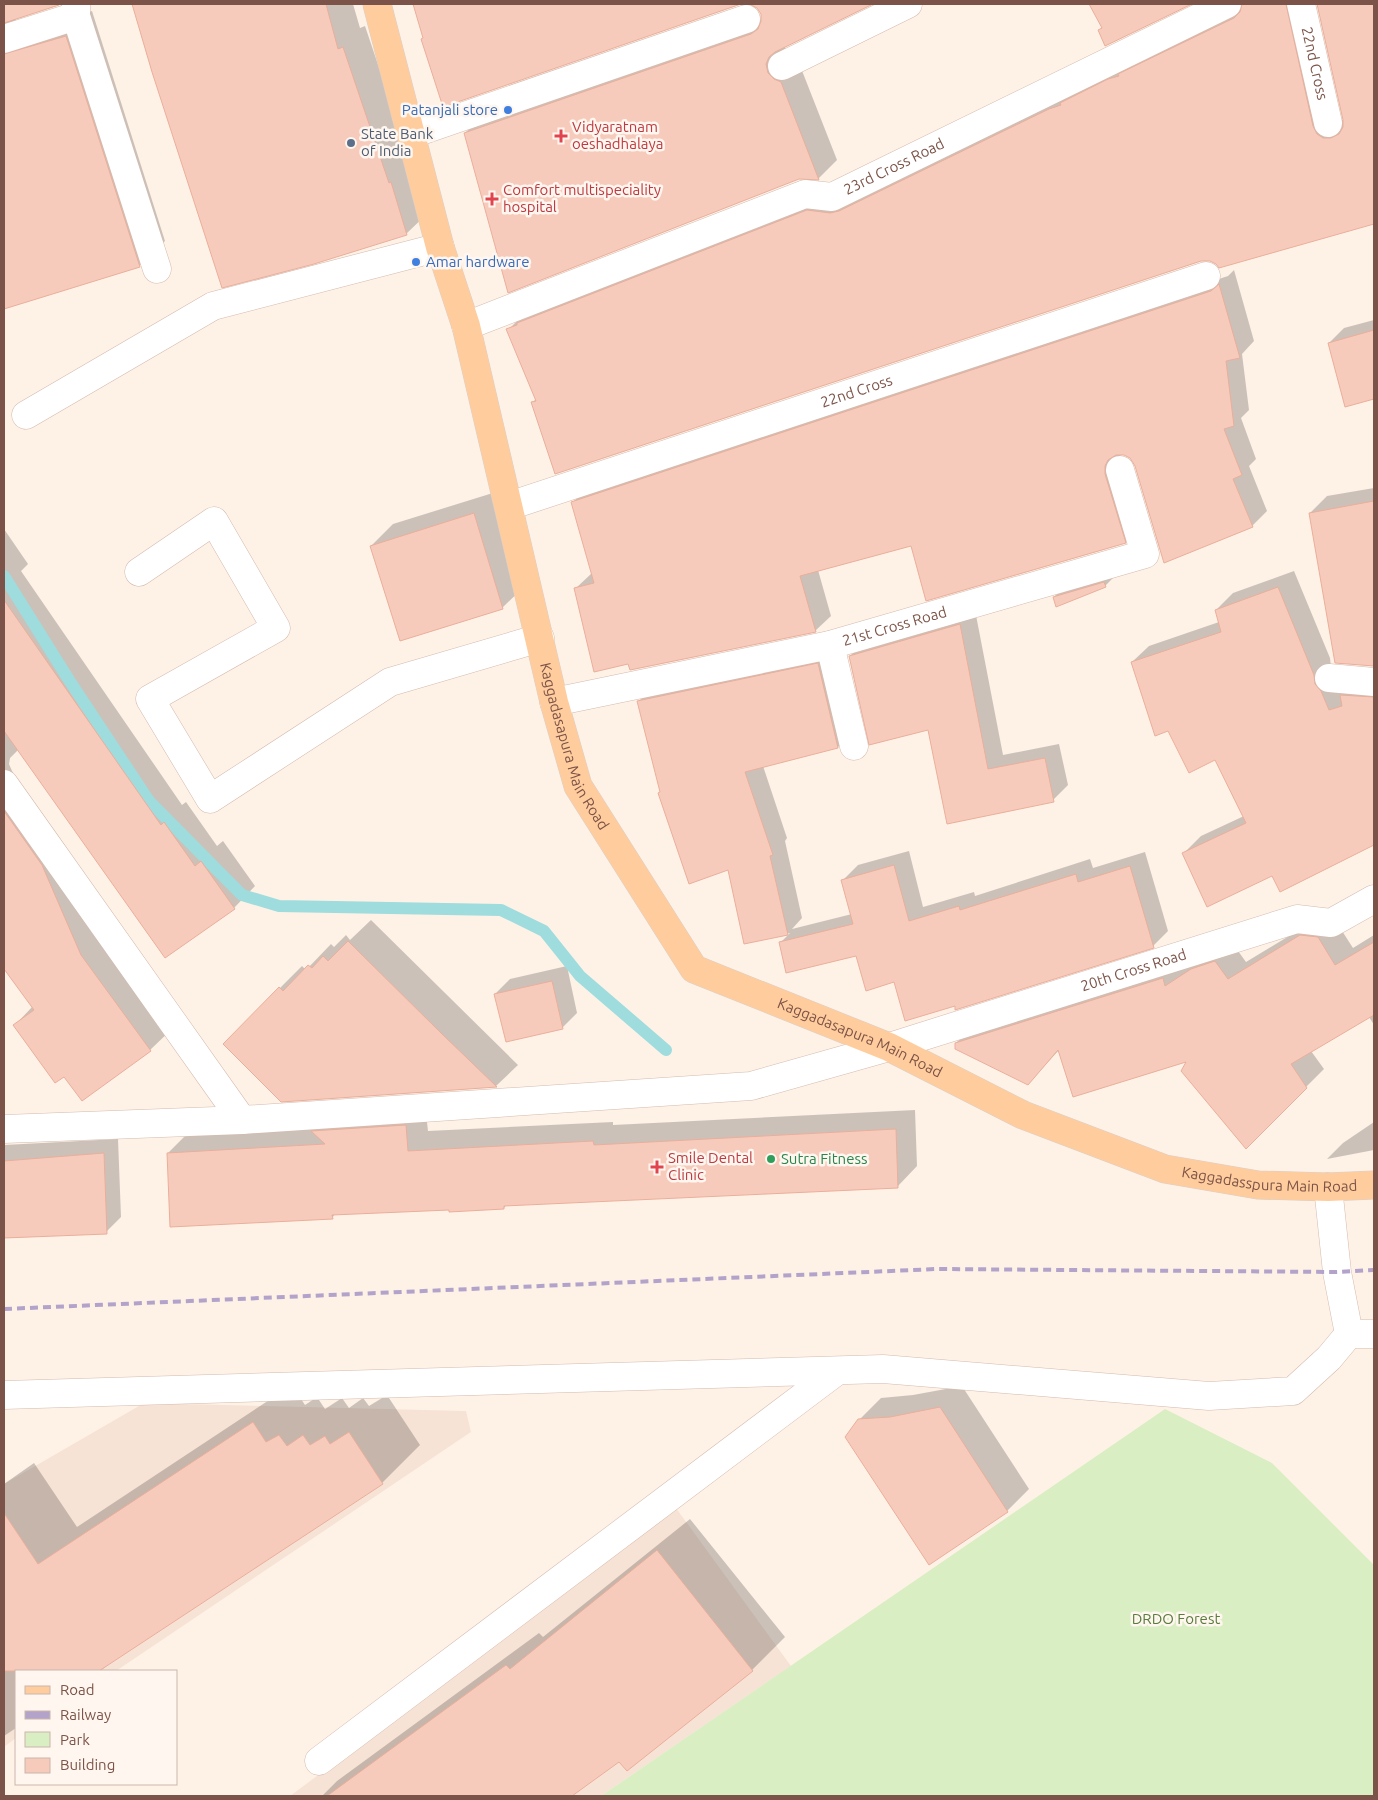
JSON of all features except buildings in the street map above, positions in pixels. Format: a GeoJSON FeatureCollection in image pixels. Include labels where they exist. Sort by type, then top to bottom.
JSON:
{"type":"FeatureCollection","features":[{"type":"Feature","properties":{"kind":"main road","name":"Kaggadasapura Main Road"},"geometry":{"type":"LineString","coordinates":[[377,4],[440,247],[466,326],[554,702],[578,786],[694,969],[889,1047],[1023,1115],[1165,1170]]}},
{"type":"Feature","properties":{"kind":"main road","name":"Kaggadasspura Main Road"},"geometry":{"type":"LineString","coordinates":[[1165,1170],[1258,1185],[1328,1187],[1374,1185]]}},
{"type":"Feature","properties":{"kind":"street"},"geometry":{"type":"LineString","coordinates":[[782,66],[908,4]]}},
{"type":"Feature","properties":{"kind":"street","name":"23rd Cross Road"},"geometry":{"type":"LineString","coordinates":[[466,326],[805,194],[832,197],[1227,4]]}},
{"type":"Feature","properties":{"kind":"street","name":"22nd Cross"},"geometry":{"type":"LineString","coordinates":[[1301,4],[1328,123]]}},
{"type":"Feature","properties":{"kind":"street"},"geometry":{"type":"LineString","coordinates":[[4,39],[76,10],[157,268]]}},
{"type":"Feature","properties":{"kind":"street"},"geometry":{"type":"LineString","coordinates":[[412,134],[746,19]]}},
{"type":"Feature","properties":{"kind":"street"},"geometry":{"type":"LineString","coordinates":[[26,415],[213,306],[440,247]]}},
{"type":"Feature","properties":{"kind":"street","name":"22nd Cross"},"geometry":{"type":"LineString","coordinates":[[509,506],[1206,276]]}},
{"type":"Feature","properties":{"kind":"street","name":"21st Cross Road"},"geometry":{"type":"LineString","coordinates":[[554,702],[830,645],[1145,554],[1120,470]]}},
{"type":"Feature","properties":{"kind":"street"},"geometry":{"type":"LineString","coordinates":[[139,572],[214,521],[276,628],[150,699],[210,799],[390,682],[540,638]]}},
{"type":"Feature","properties":{"kind":"street"},"geometry":{"type":"LineString","coordinates":[[830,645],[854,746]]}},
{"type":"Feature","properties":{"kind":"street"},"geometry":{"type":"LineString","coordinates":[[1329,678],[1374,682]]}},
{"type":"Feature","properties":{"kind":"street"},"geometry":{"type":"LineString","coordinates":[[4,784],[242,1120]]}},
{"type":"Feature","properties":{"kind":"street","name":"20th Cross Road"},"geometry":{"type":"LineString","coordinates":[[4,1129],[242,1120],[751,1086],[889,1047],[1297,919],[1331,923],[1374,898]]}},
{"type":"Feature","properties":{"kind":"street"},"geometry":{"type":"LineString","coordinates":[[4,1395],[883,1369],[1209,1396],[1293,1391],[1329,1358],[1362,1334],[1337,1272],[1328,1187]]}},
{"type":"Feature","properties":{"kind":"street"},"geometry":{"type":"LineString","coordinates":[[319,1761],[837,1371]]}},
{"type":"Feature","properties":{"kind":"shaded area"},"geometry":{"type":"Polygon","coordinates":[[[144,1403],[466,1411],[471,1432],[117,1670],[15,1670],[15,1739],[4,1747],[4,1484],[144,1403]]]}},
{"type":"Feature","properties":{"kind":"shaded area"},"geometry":{"type":"Polygon","coordinates":[[[676,1508],[791,1666],[601,1796],[290,1796],[676,1508]]]}},
{"type":"Feature","properties":{"kind":"green space","name":"DRDO Forest"},"geometry":{"type":"Polygon","coordinates":[[[1165,1409],[1272,1463],[1374,1565],[1374,1796],[601,1796],[1165,1409]]]}},
{"type":"Feature","properties":{"kind":"waterway"},"geometry":{"type":"LineString","coordinates":[[4,576],[69,680],[149,801],[242,895],[279,906],[501,910],[544,931],[580,976],[666,1050]]}},
{"type":"Feature","properties":{"kind":"railway"},"geometry":{"type":"LineString","coordinates":[[4,1309],[937,1269],[1337,1272],[1374,1270]]}},
{"type":"Feature","properties":{"kind":"place","name":"Patanjali store"},"geometry":{"type":"Point","coordinates":[508,110]}},
{"type":"Feature","properties":{"kind":"place","name":"Vidyaratnam oeshadhalaya"},"geometry":{"type":"Point","coordinates":[561,136]}},
{"type":"Feature","properties":{"kind":"place","name":"State Bank of India"},"geometry":{"type":"Point","coordinates":[351,143]}},
{"type":"Feature","properties":{"kind":"place","name":"Comfort multispeciality hospital"},"geometry":{"type":"Point","coordinates":[492,199]}},
{"type":"Feature","properties":{"kind":"place","name":"Amar hardware"},"geometry":{"type":"Point","coordinates":[416,262]}},
{"type":"Feature","properties":{"kind":"place","name":"Sutra Fitness"},"geometry":{"type":"Point","coordinates":[771,1159]}},
{"type":"Feature","properties":{"kind":"place","name":"Smile Dental Clinic"},"geometry":{"type":"Point","coordinates":[657,1167]}}]}
